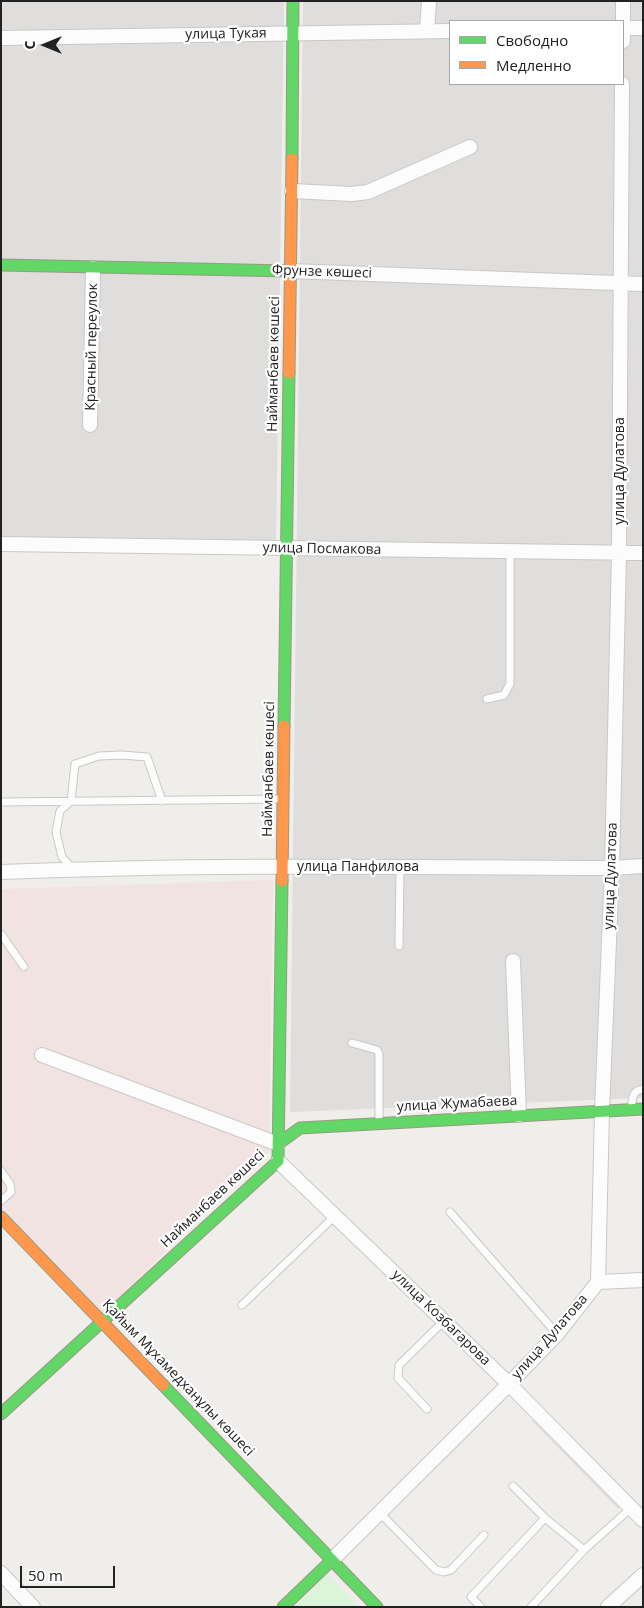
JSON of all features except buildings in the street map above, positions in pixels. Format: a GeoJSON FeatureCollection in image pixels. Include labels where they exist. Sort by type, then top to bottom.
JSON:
{"type":"FeatureCollection","features":[{"type":"Feature","properties":{"kind":"street","name":"Найманбаев көшесі"},"geometry":{"type":"LineString","coordinates":[[1,1414],[278,1161],[293,1]]}},
{"type":"Feature","properties":{"kind":"street"},"geometry":{"type":"LineString","coordinates":[[428,31],[429,1]]}},
{"type":"Feature","properties":{"kind":"street"},"geometry":{"type":"LineString","coordinates":[[623,1],[623,20]]}},
{"type":"Feature","properties":{"kind":"street"},"geometry":{"type":"LineString","coordinates":[[624,28],[643,28]]}},
{"type":"Feature","properties":{"kind":"street","name":"улица Тукая"},"geometry":{"type":"LineString","coordinates":[[1,38],[449,31]]}},
{"type":"Feature","properties":{"kind":"street","name":"улица Дулатова"},"geometry":{"type":"LineString","coordinates":[[332,1560],[510,1384],[557,1334],[598,1282],[602,1111],[612,868],[619,553],[622,85]]}},
{"type":"Feature","properties":{"kind":"street"},"geometry":{"type":"LineString","coordinates":[[292,191],[352,194],[368,192],[470,147]]}},
{"type":"Feature","properties":{"kind":"street","name":"Фрунзе көшесі"},"geometry":{"type":"LineString","coordinates":[[1,265],[290,271],[643,284]]}},
{"type":"Feature","properties":{"kind":"street","name":"Красный переулок"},"geometry":{"type":"LineString","coordinates":[[90,425],[93,268]]}},
{"type":"Feature","properties":{"kind":"street","name":"улица Посмакова"},"geometry":{"type":"LineString","coordinates":[[1,544],[643,554]]}},
{"type":"Feature","properties":{"kind":"street","name":"улица Панфилова"},"geometry":{"type":"LineString","coordinates":[[1,872],[74,869],[282,867],[612,868],[643,866]]}},
{"type":"Feature","properties":{"kind":"street"},"geometry":{"type":"LineString","coordinates":[[513,961],[518,1115]]}},
{"type":"Feature","properties":{"kind":"street"},"geometry":{"type":"LineString","coordinates":[[42,1055],[278,1144]]}},
{"type":"Feature","properties":{"kind":"street","name":"улица Жумабаева"},"geometry":{"type":"LineString","coordinates":[[278,1144],[300,1128],[637,1109]]}},
{"type":"Feature","properties":{"kind":"street","name":"улица Козбагарова"},"geometry":{"type":"LineString","coordinates":[[278,1161],[510,1384],[630,1509],[643,1520]]}},
{"type":"Feature","properties":{"kind":"street","name":"Қайым Мұхамедханұлы көшесі"},"geometry":{"type":"LineString","coordinates":[[1,1217],[378,1607]]}},
{"type":"Feature","properties":{"kind":"street"},"geometry":{"type":"LineString","coordinates":[[598,1282],[643,1280]]}},
{"type":"Feature","properties":{"kind":"street"},"geometry":{"type":"LineString","coordinates":[[282,1607],[332,1560]]}},
{"type":"Feature","properties":{"kind":"street"},"geometry":{"type":"LineString","coordinates":[[1,1573],[33,1607]]}},
{"type":"Feature","properties":{"kind":"street"},"geometry":{"type":"LineString","coordinates":[[608,1607],[643,1574]]}},
{"type":"Feature","properties":{"kind":"lane"},"geometry":{"type":"LineString","coordinates":[[487,699],[504,695],[510,684],[510,552]]}},
{"type":"Feature","properties":{"kind":"lane"},"geometry":{"type":"LineString","coordinates":[[74,869],[62,858],[56,832],[60,811],[71,802],[75,764],[99,756],[147,757],[162,800]]}},
{"type":"Feature","properties":{"kind":"lane"},"geometry":{"type":"LineString","coordinates":[[1,802],[283,799]]}},
{"type":"Feature","properties":{"kind":"lane"},"geometry":{"type":"LineString","coordinates":[[399,946],[400,868]]}},
{"type":"Feature","properties":{"kind":"lane"},"geometry":{"type":"LineString","coordinates":[[1,934],[24,968]]}},
{"type":"Feature","properties":{"kind":"lane"},"geometry":{"type":"LineString","coordinates":[[352,1043],[376,1050],[379,1054],[379,1123]]}},
{"type":"Feature","properties":{"kind":"lane"},"geometry":{"type":"LineString","coordinates":[[637,1109],[633,1094],[643,1089]]}},
{"type":"Feature","properties":{"kind":"lane"},"geometry":{"type":"LineString","coordinates":[[1,1172],[10,1184],[11,1192],[1,1201]]}},
{"type":"Feature","properties":{"kind":"lane"},"geometry":{"type":"LineString","coordinates":[[450,1212],[557,1334]]}},
{"type":"Feature","properties":{"kind":"lane"},"geometry":{"type":"LineString","coordinates":[[242,1304],[335,1216]]}},
{"type":"Feature","properties":{"kind":"lane"},"geometry":{"type":"LineString","coordinates":[[427,1408],[398,1378],[399,1365],[444,1321]]}},
{"type":"Feature","properties":{"kind":"lane"},"geometry":{"type":"LineString","coordinates":[[513,1486],[545,1518],[584,1550]]}},
{"type":"Feature","properties":{"kind":"lane"},"geometry":{"type":"LineString","coordinates":[[531,1607],[584,1550],[630,1509]]}},
{"type":"Feature","properties":{"kind":"lane"},"geometry":{"type":"LineString","coordinates":[[380,1513],[436,1570],[444,1572],[451,1570],[484,1535]]}},
{"type":"Feature","properties":{"kind":"lane"},"geometry":{"type":"LineString","coordinates":[[481,1607],[471,1597],[545,1518]]}},
{"type":"Feature","properties":{"kind":"shaded area"},"geometry":{"type":"Polygon","coordinates":[[[1,1],[284,1],[276,543],[1,539],[1,1]]]}},
{"type":"Feature","properties":{"kind":"shaded area"},"geometry":{"type":"Polygon","coordinates":[[[303,1],[643,1],[643,1098],[290,1112],[303,1]]]}},
{"type":"Feature","properties":{"kind":"shaded area"},"geometry":{"type":"Polygon","coordinates":[[[273,880],[269,1152],[101,1314],[1,1208],[1,889],[273,880]]]}},
{"type":"Feature","properties":{"kind":"shaded area"},"geometry":{"type":"Polygon","coordinates":[[[544,1409],[629,1499],[618,1509],[532,1421],[544,1409]]]}},
{"type":"Feature","properties":{"kind":"green space"},"geometry":{"type":"Polygon","coordinates":[[[328,1574],[359,1607],[294,1607],[328,1574]]]}},
{"type":"Feature","properties":{"kind":"traffic: fast"},"geometry":{"type":"LineString","coordinates":[[292,159],[293,1]]}},
{"type":"Feature","properties":{"kind":"traffic: fast"},"geometry":{"type":"LineString","coordinates":[[1,265],[290,271]]}},
{"type":"Feature","properties":{"kind":"traffic: fast"},"geometry":{"type":"LineString","coordinates":[[284,726],[289,373]]}},
{"type":"Feature","properties":{"kind":"traffic: fast"},"geometry":{"type":"LineString","coordinates":[[1,1414],[278,1161],[282,881]]}},
{"type":"Feature","properties":{"kind":"traffic: fast"},"geometry":{"type":"LineString","coordinates":[[278,1144],[300,1128],[643,1109]]}},
{"type":"Feature","properties":{"kind":"traffic: fast"},"geometry":{"type":"LineString","coordinates":[[163,1385],[377,1607]]}},
{"type":"Feature","properties":{"kind":"traffic: fast"},"geometry":{"type":"LineString","coordinates":[[283,1607],[332,1560]]}},
{"type":"Feature","properties":{"kind":"traffic: slow"},"geometry":{"type":"LineString","coordinates":[[289,373],[292,159]]}},
{"type":"Feature","properties":{"kind":"traffic: slow"},"geometry":{"type":"LineString","coordinates":[[282,881],[284,726]]}},
{"type":"Feature","properties":{"kind":"traffic: slow"},"geometry":{"type":"LineString","coordinates":[[1,1217],[163,1385]]}}]}
